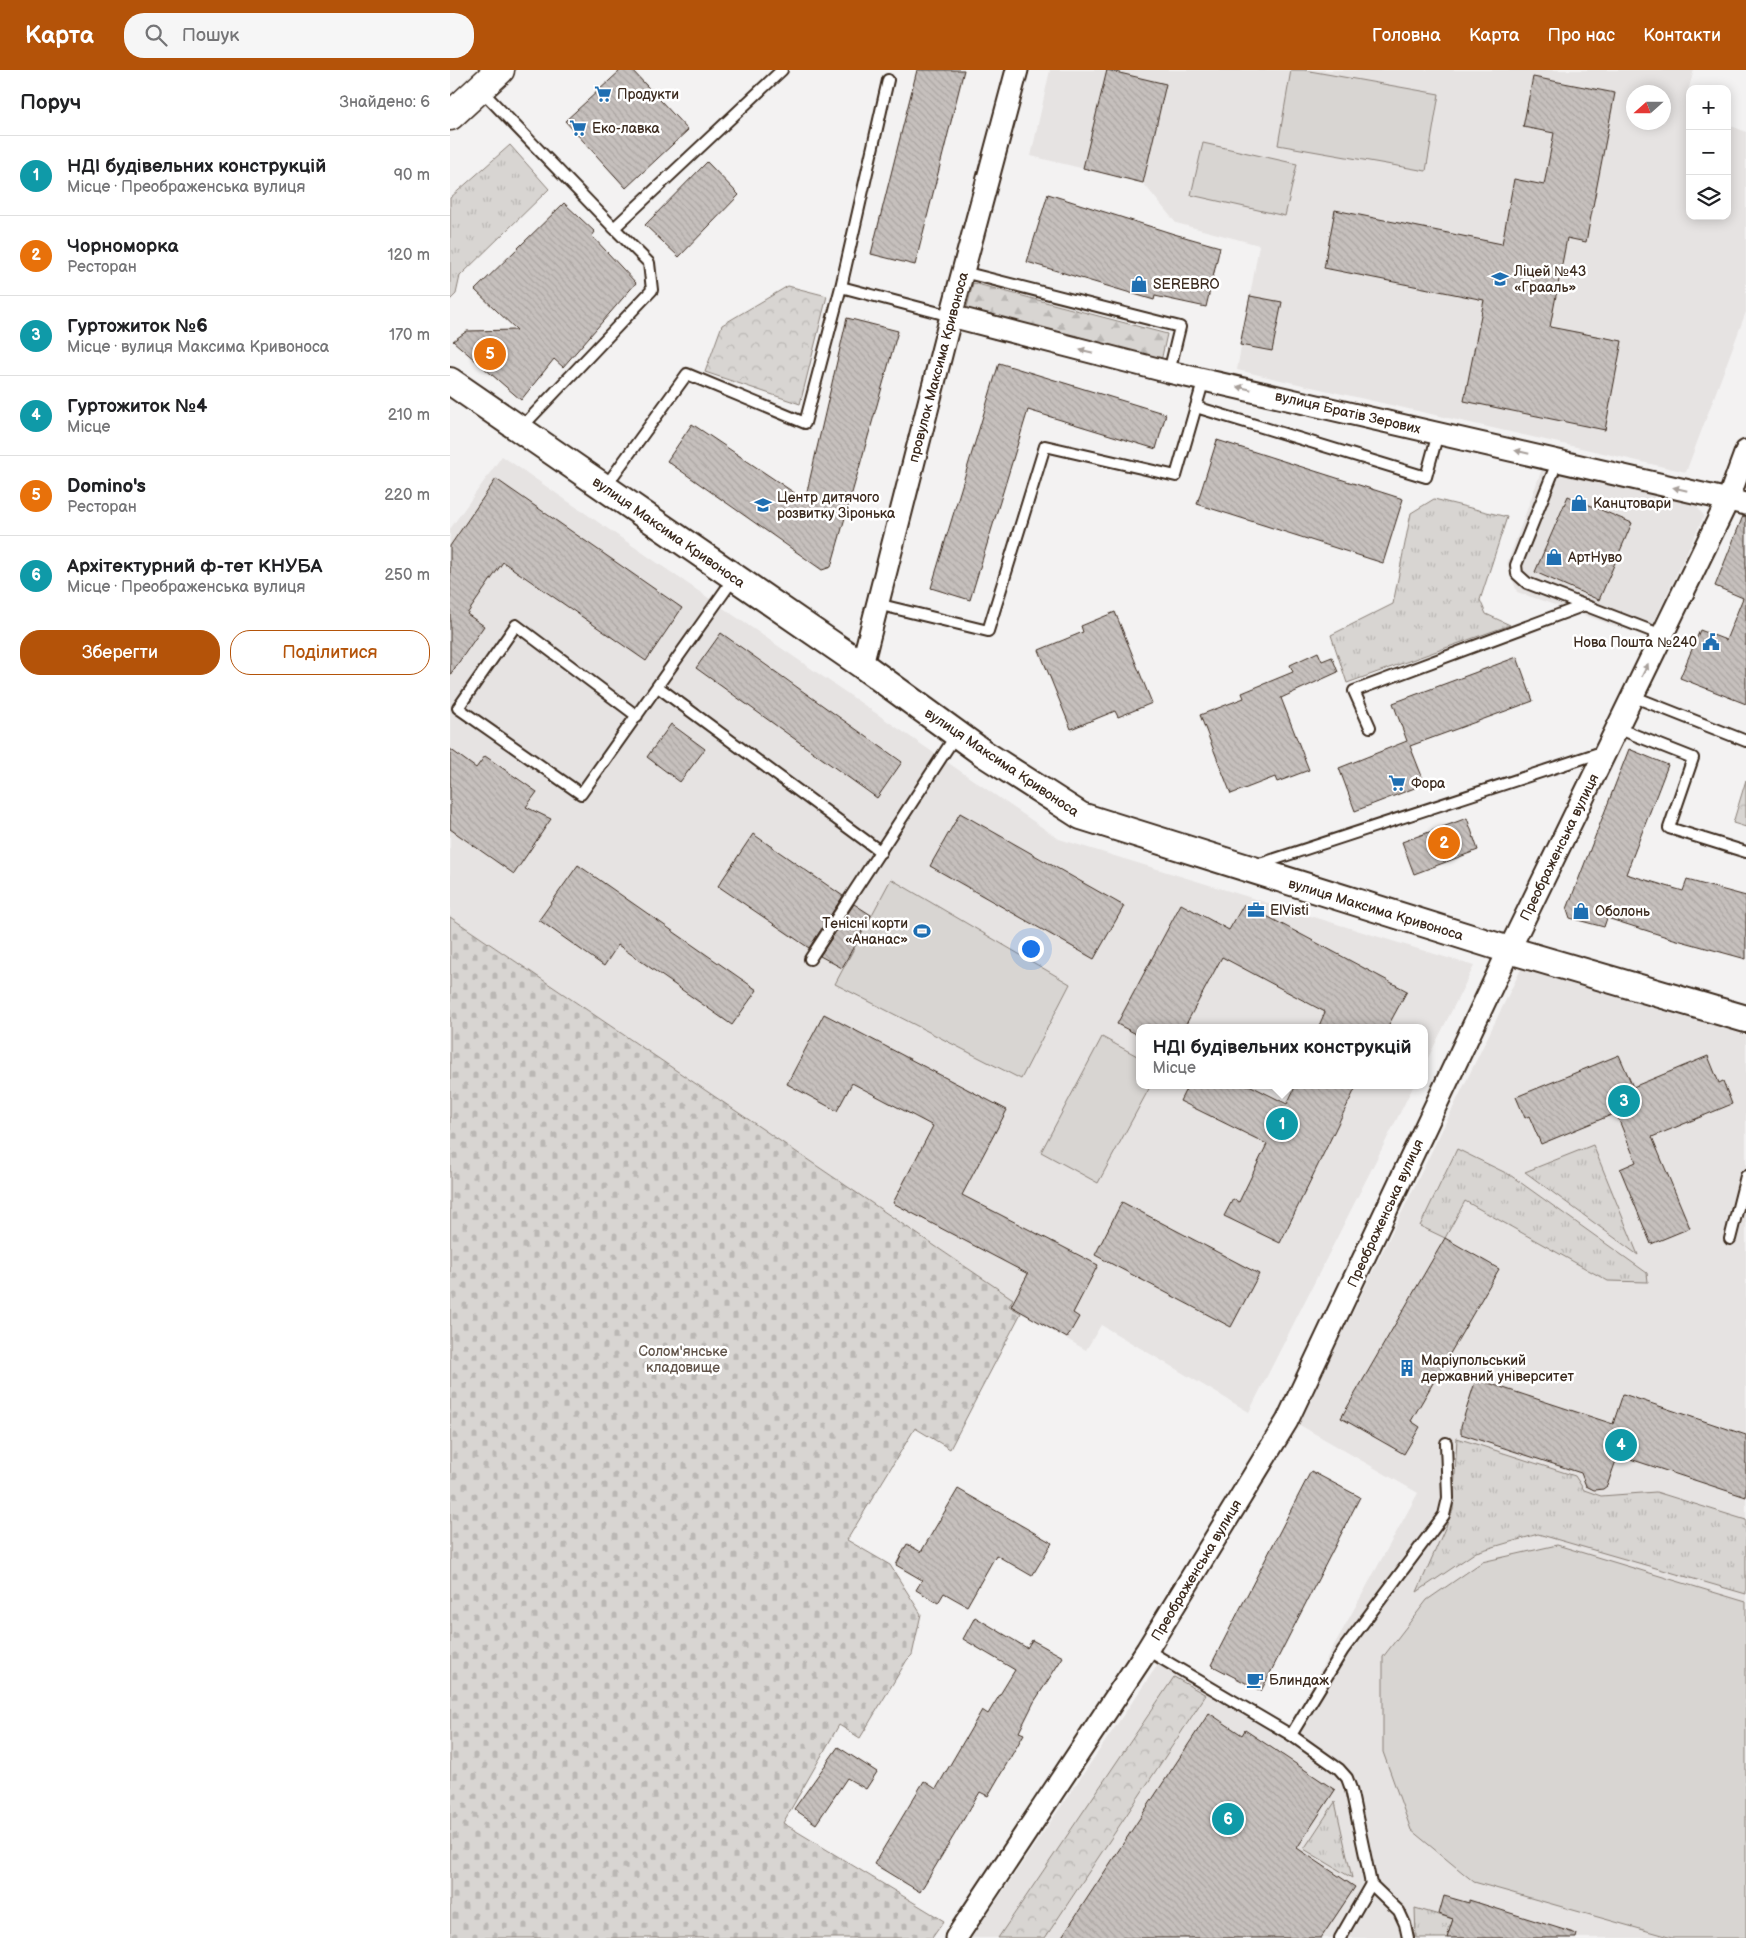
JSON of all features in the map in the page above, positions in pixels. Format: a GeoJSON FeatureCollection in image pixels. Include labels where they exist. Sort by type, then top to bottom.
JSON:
{"type":"FeatureCollection","features":[{"type":"Feature","properties":{"kind":"main road"},"geometry":{"type":"LineString","coordinates":[[450,116],[500,70]]}},
{"type":"Feature","properties":{"kind":"street","name":"провулок Максима Кривоноса"},"geometry":{"type":"LineString","coordinates":[[862,665],[951,316],[1017,70]]}},
{"type":"Feature","properties":{"kind":"street","name":"вулиця Братів Зерових"},"geometry":{"type":"LineString","coordinates":[[951,316],[1169,372],[1737,502]]}},
{"type":"Feature","properties":{"kind":"street","name":"вулиця Максима Кривоноса"},"geometry":{"type":"LineString","coordinates":[[450,381],[862,665],[983,753],[1081,816],[1509,950],[1746,1018]]}},
{"type":"Feature","properties":{"kind":"street","name":"Преображенська вулиця"},"geometry":{"type":"LineString","coordinates":[[956,1938],[1147,1650],[1287,1421],[1616,728],[1662,635],[1737,502],[1746,450]]}},
{"type":"Feature","properties":{"kind":"lane"},"geometry":{"type":"LineString","coordinates":[[614,228],[775,72]]}},
{"type":"Feature","properties":{"kind":"lane"},"geometry":{"type":"LineString","coordinates":[[605,488],[687,374],[805,423],[841,287],[888,80]]}},
{"type":"Feature","properties":{"kind":"lane"},"geometry":{"type":"LineString","coordinates":[[480,88],[649,263],[652,290],[520,429]]}},
{"type":"Feature","properties":{"kind":"lane"},"geometry":{"type":"LineString","coordinates":[[963,272],[1180,327],[1169,372]]}},
{"type":"Feature","properties":{"kind":"lane"},"geometry":{"type":"LineString","coordinates":[[841,287],[951,316]]}},
{"type":"Feature","properties":{"kind":"lane"},"geometry":{"type":"LineString","coordinates":[[877,604],[988,631],[1045,446],[1176,476],[1204,379]]}},
{"type":"Feature","properties":{"kind":"lane"},"geometry":{"type":"LineString","coordinates":[[1196,407],[1426,477],[1438,433]]}},
{"type":"Feature","properties":{"kind":"lane"},"geometry":{"type":"LineString","coordinates":[[1558,460],[1516,565],[1517,574],[1527,583],[1662,635]]}},
{"type":"Feature","properties":{"kind":"lane"},"geometry":{"type":"LineString","coordinates":[[637,716],[516,625],[458,708],[581,794],[637,716],[735,577]]}},
{"type":"Feature","properties":{"kind":"lane"},"geometry":{"type":"LineString","coordinates":[[1370,727],[1354,691],[1585,606]]}},
{"type":"Feature","properties":{"kind":"lane"},"geometry":{"type":"LineString","coordinates":[[658,686],[881,852]]}},
{"type":"Feature","properties":{"kind":"lane"},"geometry":{"type":"LineString","coordinates":[[1632,696],[1746,741]]}},
{"type":"Feature","properties":{"kind":"lane"},"geometry":{"type":"LineString","coordinates":[[1616,728],[1693,758],[1669,828],[1746,852]]}},
{"type":"Feature","properties":{"kind":"lane"},"geometry":{"type":"LineString","coordinates":[[810,959],[957,734]]}},
{"type":"Feature","properties":{"kind":"lane"},"geometry":{"type":"LineString","coordinates":[[1247,868],[1606,751]]}},
{"type":"Feature","properties":{"kind":"lane"},"geometry":{"type":"LineString","coordinates":[[1730,1239],[1746,1176]]}},
{"type":"Feature","properties":{"kind":"lane"},"geometry":{"type":"LineString","coordinates":[[1291,1735],[1343,1650],[1444,1515],[1448,1498],[1446,1443]]}},
{"type":"Feature","properties":{"kind":"lane"},"geometry":{"type":"LineString","coordinates":[[1147,1650],[1291,1735],[1339,1769],[1347,1778],[1351,1789],[1371,1884],[1399,1911],[1405,1924],[1408,1938]]}},
{"type":"Feature","properties":{"kind":"lane"},"geometry":{"type":"LineString","coordinates":[[1340,1938],[1371,1884]]}},
{"type":"Feature","properties":{"kind":"shaded area","name":"Ліцей №43 «Грааль»"},"geometry":{"type":"Polygon","coordinates":[[[1050,70],[1694,70],[1690,85],[1686,85],[1686,220],[1731,220],[1731,126],[1746,132],[1746,312],[1686,472],[1237,370],[1259,245],[1176,223],[1143,183],[1031,156],[1050,70]]]}},
{"type":"Feature","properties":{"kind":"shaded area"},"geometry":{"type":"Polygon","coordinates":[[[502,456],[1059,839],[1474,966],[1428,1058],[1428,1024],[1136,1024],[1136,1089],[1412,1089],[1249,1412],[1101,1325],[1086,1350],[1009,1306],[1012,1299],[450,917],[450,529],[502,456]]]}},
{"type":"Feature","properties":{"kind":"shaded area"},"geometry":{"type":"Polygon","coordinates":[[[1542,469],[1696,505],[1704,516],[1647,637],[1517,592],[1507,564],[1542,469]]]}},
{"type":"Feature","properties":{"kind":"shaded area"},"geometry":{"type":"Polygon","coordinates":[[[1521,969],[1746,1035],[1746,1938],[971,1938],[1165,1654],[1288,1729],[1418,1493],[1298,1424],[1521,969]]]}},
{"type":"Feature","properties":{"kind":"green space"},"geometry":{"type":"Polygon","coordinates":[[[1291,70],[1304,70],[1439,94],[1426,171],[1278,145],[1291,70]]]}},
{"type":"Feature","properties":{"kind":"green space"},"geometry":{"type":"Polygon","coordinates":[[[1203,143],[1297,164],[1285,216],[1191,195],[1203,143]]]}},
{"type":"Feature","properties":{"kind":"green space"},"geometry":{"type":"Polygon","coordinates":[[[510,145],[549,189],[460,276],[456,294],[450,300],[450,198],[510,145]]]}},
{"type":"Feature","properties":{"kind":"green space"},"geometry":{"type":"Polygon","coordinates":[[[973,283],[1167,334],[1161,361],[966,311],[973,283]]]}},
{"type":"Feature","properties":{"kind":"green space"},"geometry":{"type":"Polygon","coordinates":[[[788,286],[827,296],[800,404],[705,372],[722,325],[788,286]]]}},
{"type":"Feature","properties":{"kind":"green space"},"geometry":{"type":"Polygon","coordinates":[[[1434,499],[1507,517],[1480,600],[1486,614],[1510,625],[1347,683],[1331,635],[1393,604],[1411,513],[1434,499]]]}},
{"type":"Feature","properties":{"kind":"green space"},"geometry":{"type":"Polygon","coordinates":[[[1746,780],[1746,827],[1733,823],[1746,780]]]}},
{"type":"Feature","properties":{"kind":"green space","name":"Тенісні корти «Ананас»"},"geometry":{"type":"Polygon","coordinates":[[[891,879],[1070,984],[1021,1079],[835,984],[891,879]]]}},
{"type":"Feature","properties":{"kind":"green space","name":"Солом'янське кладовище"},"geometry":{"type":"Polygon","coordinates":[[[450,917],[1013,1299],[1009,1306],[1021,1313],[950,1449],[915,1428],[847,1540],[890,1565],[921,1614],[912,1655],[907,1660],[860,1738],[839,1725],[783,1823],[944,1921],[932,1938],[450,1938],[450,917]]]}},
{"type":"Feature","properties":{"kind":"green space"},"geometry":{"type":"Polygon","coordinates":[[[1102,1037],[1136,1055],[1136,1089],[1149,1089],[1098,1183],[1041,1152],[1102,1037]]]}},
{"type":"Feature","properties":{"kind":"green space"},"geometry":{"type":"Polygon","coordinates":[[[1593,1145],[1638,1255],[1525,1172],[1593,1145]]]}},
{"type":"Feature","properties":{"kind":"green space"},"geometry":{"type":"Polygon","coordinates":[[[1457,1149],[1510,1175],[1647,1273],[1648,1282],[1608,1281],[1465,1201],[1445,1238],[1420,1226],[1457,1149]]]}},
{"type":"Feature","properties":{"kind":"green space"},"geometry":{"type":"Polygon","coordinates":[[[1457,1438],[1575,1476],[1584,1490],[1601,1496],[1656,1492],[1746,1520],[1746,1594],[1538,1534],[1476,1552],[1417,1592],[1453,1510],[1457,1438]]]}},
{"type":"Feature","properties":{"kind":"green space"},"geometry":{"type":"Polygon","coordinates":[[[1557,1545],[1746,1602],[1746,1938],[1672,1938],[1474,1882],[1411,1830],[1383,1752],[1383,1657],[1427,1600],[1482,1562],[1557,1545]]]}},
{"type":"Feature","properties":{"kind":"green space"},"geometry":{"type":"Polygon","coordinates":[[[1174,1677],[1206,1695],[1045,1938],[998,1938],[1174,1677]]]}},
{"type":"Feature","properties":{"kind":"green space"},"geometry":{"type":"Polygon","coordinates":[[[1335,1802],[1352,1878],[1304,1849],[1335,1802]]]}},
{"type":"Feature","properties":{"kind":"green space"},"geometry":{"type":"Polygon","coordinates":[[[1415,1908],[1453,1919],[1447,1938],[1416,1938],[1415,1908]]]}},
{"type":"Feature","properties":{"kind":"building"},"geometry":{"type":"Polygon","coordinates":[[[621,70],[632,70],[688,130],[626,188],[565,121],[621,70]]]}},
{"type":"Feature","properties":{"kind":"building"},"geometry":{"type":"Polygon","coordinates":[[[917,70],[964,70],[915,265],[871,254],[917,70]]]}},
{"type":"Feature","properties":{"kind":"building"},"geometry":{"type":"Polygon","coordinates":[[[1107,70],[1166,84],[1143,183],[1083,168],[1107,70]]]}},
{"type":"Feature","properties":{"kind":"building"},"geometry":{"type":"Polygon","coordinates":[[[1533,77],[1615,93],[1586,242],[1567,238],[1550,327],[1622,341],[1605,430],[1464,401],[1484,300],[1324,268],[1335,210],[1502,244],[1514,179],[1544,185],[1554,133],[1523,127],[1533,77]]]}},
{"type":"Feature","properties":{"kind":"building"},"geometry":{"type":"Polygon","coordinates":[[[707,162],[739,195],[679,257],[645,225],[707,162]]]}},
{"type":"Feature","properties":{"kind":"building"},"geometry":{"type":"Polygon","coordinates":[[[1048,194],[1220,247],[1206,307],[1155,296],[1154,300],[1027,262],[1048,194]]]}},
{"type":"Feature","properties":{"kind":"building"},"geometry":{"type":"Polygon","coordinates":[[[564,203],[595,232],[592,236],[636,283],[563,367],[554,359],[521,400],[453,341],[467,331],[517,330],[475,290],[564,203]]]}},
{"type":"Feature","properties":{"kind":"building"},"geometry":{"type":"Polygon","coordinates":[[[1250,296],[1282,302],[1272,351],[1240,345],[1250,296]]]}},
{"type":"Feature","properties":{"kind":"building"},"geometry":{"type":"Polygon","coordinates":[[[847,318],[898,331],[831,567],[822,570],[667,461],[692,424],[805,500],[847,318]]]}},
{"type":"Feature","properties":{"kind":"building"},"geometry":{"type":"Polygon","coordinates":[[[999,363],[1166,414],[1156,449],[1028,410],[970,600],[931,588],[999,363]]]}},
{"type":"Feature","properties":{"kind":"building"},"geometry":{"type":"Polygon","coordinates":[[[1217,440],[1403,499],[1383,563],[1197,504],[1217,440]]]}},
{"type":"Feature","properties":{"kind":"building"},"geometry":{"type":"Polygon","coordinates":[[[496,479],[682,608],[646,661],[503,562],[467,614],[484,626],[450,675],[450,546],[496,479]]]}},
{"type":"Feature","properties":{"kind":"building"},"geometry":{"type":"Polygon","coordinates":[[[1568,496],[1632,523],[1599,600],[1535,572],[1568,496]]]}},
{"type":"Feature","properties":{"kind":"building"},"geometry":{"type":"Polygon","coordinates":[[[1743,516],[1746,516],[1746,704],[1680,678],[1700,630],[1726,640],[1743,598],[1715,586],[1743,516]]]}},
{"type":"Feature","properties":{"kind":"building"},"geometry":{"type":"Polygon","coordinates":[[[1115,612],[1152,703],[1118,717],[1115,711],[1071,729],[1039,650],[1083,632],[1081,626],[1115,612]]]}},
{"type":"Feature","properties":{"kind":"building"},"geometry":{"type":"Polygon","coordinates":[[[721,633],[902,762],[877,798],[696,668],[721,633]]]}},
{"type":"Feature","properties":{"kind":"building"},"geometry":{"type":"Polygon","coordinates":[[[1318,652],[1322,661],[1332,657],[1338,672],[1281,698],[1309,770],[1277,782],[1275,777],[1231,794],[1200,715],[1244,698],[1242,693],[1293,672],[1290,665],[1318,652]]]}},
{"type":"Feature","properties":{"kind":"building"},"geometry":{"type":"Polygon","coordinates":[[[1517,657],[1533,701],[1410,746],[1425,784],[1355,811],[1339,768],[1407,741],[1393,703],[1517,657]]]}},
{"type":"Feature","properties":{"kind":"building"},"geometry":{"type":"Polygon","coordinates":[[[671,724],[705,749],[680,782],[647,757],[671,724]]]}},
{"type":"Feature","properties":{"kind":"building"},"geometry":{"type":"Polygon","coordinates":[[[450,749],[476,768],[485,756],[537,792],[526,807],[551,819],[514,874],[450,829],[450,749]]]}},
{"type":"Feature","properties":{"kind":"building"},"geometry":{"type":"Polygon","coordinates":[[[1629,749],[1668,765],[1626,874],[1683,891],[1687,880],[1746,896],[1746,959],[1607,918],[1604,927],[1570,918],[1567,909],[1629,749]]]}},
{"type":"Feature","properties":{"kind":"building"},"geometry":{"type":"Polygon","coordinates":[[[960,813],[1124,906],[1094,959],[930,866],[960,813]]]}},
{"type":"Feature","properties":{"kind":"building"},"geometry":{"type":"Polygon","coordinates":[[[1467,818],[1478,850],[1414,874],[1402,842],[1467,818]]]}},
{"type":"Feature","properties":{"kind":"building"},"geometry":{"type":"Polygon","coordinates":[[[753,834],[843,896],[809,948],[718,886],[753,834]]]}},
{"type":"Feature","properties":{"kind":"building"},"geometry":{"type":"Polygon","coordinates":[[[578,865],[757,990],[732,1025],[618,945],[604,966],[539,920],[578,865]]]}},
{"type":"Feature","properties":{"kind":"building"},"geometry":{"type":"Polygon","coordinates":[[[854,904],[871,915],[842,968],[820,956],[854,904]]]}},
{"type":"Feature","properties":{"kind":"building"},"geometry":{"type":"Polygon","coordinates":[[[1181,904],[1229,930],[1244,904],[1407,991],[1389,1024],[1320,1024],[1325,1012],[1222,957],[1186,1024],[1136,1024],[1136,1034],[1117,1024],[1181,904]]]}},
{"type":"Feature","properties":{"kind":"building"},"geometry":{"type":"Polygon","coordinates":[[[824,1014],[1007,1110],[962,1195],[1098,1265],[1073,1313],[1079,1317],[1067,1338],[1011,1306],[1028,1274],[893,1203],[933,1126],[852,1083],[837,1111],[787,1084],[824,1014]]]}},
{"type":"Feature","properties":{"kind":"building"},"geometry":{"type":"Polygon","coordinates":[[[1619,1055],[1633,1087],[1708,1056],[1719,1083],[1723,1081],[1732,1104],[1652,1137],[1690,1228],[1651,1244],[1620,1169],[1636,1162],[1616,1113],[1541,1144],[1529,1116],[1525,1118],[1516,1097],[1619,1055]]]}},
{"type":"Feature","properties":{"kind":"building"},"geometry":{"type":"Polygon","coordinates":[[[1186,1089],[1257,1089],[1287,1104],[1294,1089],[1355,1089],[1280,1243],[1224,1216],[1233,1199],[1239,1202],[1267,1144],[1180,1101],[1186,1089]]]}},
{"type":"Feature","properties":{"kind":"building"},"geometry":{"type":"Polygon","coordinates":[[[1122,1202],[1259,1274],[1231,1327],[1095,1255],[1122,1202]]]}},
{"type":"Feature","properties":{"kind":"building","name":"Маріупольський державний університет"},"geometry":{"type":"Polygon","coordinates":[[[1445,1238],[1499,1269],[1411,1421],[1420,1427],[1404,1454],[1341,1418],[1445,1238]]]}},
{"type":"Feature","properties":{"kind":"building"},"geometry":{"type":"Polygon","coordinates":[[[1476,1379],[1613,1424],[1623,1394],[1746,1435],[1746,1497],[1618,1455],[1607,1486],[1603,1489],[1594,1490],[1586,1486],[1581,1473],[1461,1434],[1461,1426],[1476,1379]]]}},
{"type":"Feature","properties":{"kind":"building"},"geometry":{"type":"Polygon","coordinates":[[[1311,1471],[1360,1497],[1261,1691],[1211,1665],[1311,1471]]]}},
{"type":"Feature","properties":{"kind":"building"},"geometry":{"type":"Polygon","coordinates":[[[958,1489],[1052,1543],[1032,1576],[996,1555],[967,1606],[944,1593],[938,1603],[916,1590],[922,1580],[896,1565],[907,1544],[921,1552],[958,1489]]]}},
{"type":"Feature","properties":{"kind":"building"},"geometry":{"type":"Polygon","coordinates":[[[975,1617],[1027,1648],[1032,1640],[1063,1657],[1034,1702],[1019,1732],[1024,1734],[988,1796],[980,1792],[920,1892],[874,1864],[924,1781],[936,1789],[982,1710],[988,1714],[1015,1670],[963,1639],[975,1617]]]}},
{"type":"Feature","properties":{"kind":"building"},"geometry":{"type":"Polygon","coordinates":[[[1209,1713],[1242,1735],[1245,1730],[1335,1790],[1297,1848],[1355,1887],[1321,1938],[1061,1938],[1209,1713]]]}},
{"type":"Feature","properties":{"kind":"building"},"geometry":{"type":"Polygon","coordinates":[[[838,1747],[877,1772],[866,1789],[847,1778],[816,1824],[794,1809],[838,1747]]]}},
{"type":"Feature","properties":{"kind":"building"},"geometry":{"type":"Polygon","coordinates":[[[1444,1896],[1469,1903],[1469,1900],[1577,1934],[1576,1938],[1447,1938],[1453,1919],[1439,1914],[1444,1896]]]}},
{"type":"Feature","properties":{"kind":"place","name":"Продукти"},"geometry":{"type":"Point","coordinates":[603,94]}},
{"type":"Feature","properties":{"kind":"place","name":"Еко-лавка"},"geometry":{"type":"Point","coordinates":[578,128]}},
{"type":"Feature","properties":{"kind":"place","name":"Ліцей №43 «Грааль»"},"geometry":{"type":"Point","coordinates":[1500,279]}},
{"type":"Feature","properties":{"kind":"place","name":"SEREBRО"},"geometry":{"type":"Point","coordinates":[1139,284]}},
{"type":"Feature","properties":{"kind":"place","name":"Domino's"},"geometry":{"type":"Point","coordinates":[490,354]}},
{"type":"Feature","properties":{"kind":"place","name":"Канцтовари"},"geometry":{"type":"Point","coordinates":[1579,503]}},
{"type":"Feature","properties":{"kind":"place","name":"Центр дитячого розвитку Зіронька"},"geometry":{"type":"Point","coordinates":[763,505]}},
{"type":"Feature","properties":{"kind":"place","name":"АртНуво"},"geometry":{"type":"Point","coordinates":[1554,557]}},
{"type":"Feature","properties":{"kind":"place","name":"Нова Пошта №240"},"geometry":{"type":"Point","coordinates":[1711,642]}},
{"type":"Feature","properties":{"kind":"place","name":"Фора"},"geometry":{"type":"Point","coordinates":[1397,783]}},
{"type":"Feature","properties":{"kind":"place","name":"Чорноморка"},"geometry":{"type":"Point","coordinates":[1444,843]}},
{"type":"Feature","properties":{"kind":"place","name":"ElVisti"},"geometry":{"type":"Point","coordinates":[1256,910]}},
{"type":"Feature","properties":{"kind":"place","name":"Оболонь"},"geometry":{"type":"Point","coordinates":[1581,911]}},
{"type":"Feature","properties":{"kind":"place","name":"Тенісні корти «Ананас»"},"geometry":{"type":"Point","coordinates":[922,931]}},
{"type":"Feature","properties":{"kind":"place","name":"Гуртожиток №6"},"geometry":{"type":"Point","coordinates":[1624,1101]}},
{"type":"Feature","properties":{"kind":"place","name":"НДІ будівельних конструкцій"},"geometry":{"type":"Point","coordinates":[1282,1124]}},
{"type":"Feature","properties":{"kind":"place","name":"Маріупольський державний університет"},"geometry":{"type":"Point","coordinates":[1407,1368]}},
{"type":"Feature","properties":{"kind":"place","name":"Гуртожиток №4"},"geometry":{"type":"Point","coordinates":[1621,1445]}},
{"type":"Feature","properties":{"kind":"place","name":"Блиндаж"},"geometry":{"type":"Point","coordinates":[1255,1680]}},
{"type":"Feature","properties":{"kind":"place","name":"Архітектурний ф-тет КНУБА"},"geometry":{"type":"Point","coordinates":[1228,1819]}}]}
